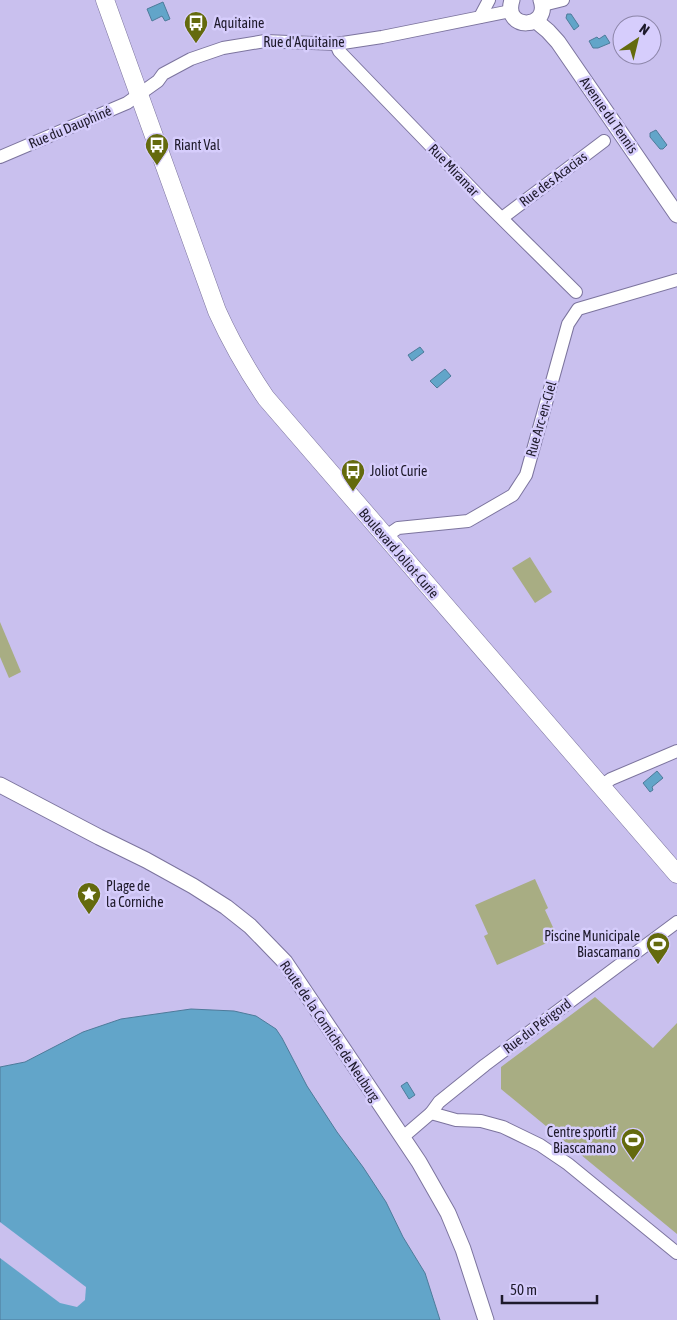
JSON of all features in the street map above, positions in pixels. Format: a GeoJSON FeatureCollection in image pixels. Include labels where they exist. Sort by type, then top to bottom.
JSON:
{"type":"FeatureCollection","features":[{"type":"Feature","properties":{"kind":"main road","name":"Boulevard Joliot-Curie"},"geometry":{"type":"LineString","coordinates":[[105,0],[217,311],[242,361],[266,398],[677,874]]}},
{"type":"Feature","properties":{"kind":"street"},"geometry":{"type":"LineString","coordinates":[[480,17],[489,0]]}},
{"type":"Feature","properties":{"kind":"street"},"geometry":{"type":"LineString","coordinates":[[511,6],[515,19],[523,23],[536,21],[542,11],[542,2],[563,0]]}},
{"type":"Feature","properties":{"kind":"street","name":"Rue d'Aquitaine"},"geometry":{"type":"LineString","coordinates":[[139,96],[158,81],[163,74],[191,59],[223,48],[265,41],[336,44],[382,37],[480,17],[511,6]]}},
{"type":"Feature","properties":{"kind":"street","name":"Avenue du Tennis"},"geometry":{"type":"LineString","coordinates":[[536,21],[558,42],[677,214]]}},
{"type":"Feature","properties":{"kind":"street","name":"Rue Miramar"},"geometry":{"type":"LineString","coordinates":[[336,44],[339,51],[576,292]]}},
{"type":"Feature","properties":{"kind":"street","name":"Rue du Dauphiné"},"geometry":{"type":"LineString","coordinates":[[0,157],[127,103],[139,96]]}},
{"type":"Feature","properties":{"kind":"street","name":"Rue des Acacias"},"geometry":{"type":"LineString","coordinates":[[502,218],[604,141]]}},
{"type":"Feature","properties":{"kind":"street","name":"Rue Arc-en-Ciel"},"geometry":{"type":"LineString","coordinates":[[385,537],[398,528],[468,521],[513,495],[526,475],[568,324],[578,309],[677,280]]}},
{"type":"Feature","properties":{"kind":"street"},"geometry":{"type":"LineString","coordinates":[[601,786],[611,779],[677,751]]}},
{"type":"Feature","properties":{"kind":"street","name":"Route de la Corniche de Neuburg"},"geometry":{"type":"LineString","coordinates":[[0,784],[194,886],[226,907],[250,926],[285,962],[420,1162],[448,1213],[463,1249],[486,1320]]}},
{"type":"Feature","properties":{"kind":"street","name":"Rue du Périgord"},"geometry":{"type":"LineString","coordinates":[[403,1137],[431,1113],[439,1102],[484,1065],[677,922]]}},
{"type":"Feature","properties":{"kind":"street"},"geometry":{"type":"LineString","coordinates":[[431,1113],[456,1120],[481,1121],[502,1127],[540,1145],[568,1164],[677,1253]]}},
{"type":"Feature","properties":{"kind":"green space"},"geometry":{"type":"Polygon","coordinates":[[[530,557],[552,592],[535,603],[512,568],[530,557]]]}},
{"type":"Feature","properties":{"kind":"green space"},"geometry":{"type":"Polygon","coordinates":[[[0,622],[21,672],[9,678],[0,657],[0,622]]]}},
{"type":"Feature","properties":{"kind":"green space"},"geometry":{"type":"Polygon","coordinates":[[[535,879],[548,908],[545,910],[558,938],[497,965],[484,936],[488,934],[475,905],[535,879]]]}},
{"type":"Feature","properties":{"kind":"green space","name":"Centre sportif Biascamano"},"geometry":{"type":"Polygon","coordinates":[[[595,997],[653,1048],[677,1023],[677,1234],[501,1089],[501,1067],[595,997]]]}},
{"type":"Feature","properties":{"kind":"water"},"geometry":{"type":"Polygon","coordinates":[[[163,2],[170,19],[165,21],[162,16],[152,21],[147,9],[163,2]]]}},
{"type":"Feature","properties":{"kind":"water"},"geometry":{"type":"Polygon","coordinates":[[[567,14],[571,14],[579,26],[574,30],[566,18],[567,14]]]}},
{"type":"Feature","properties":{"kind":"water"},"geometry":{"type":"Polygon","coordinates":[[[605,35],[610,43],[593,48],[589,41],[597,37],[599,39],[605,35]]]}},
{"type":"Feature","properties":{"kind":"water"},"geometry":{"type":"Polygon","coordinates":[[[656,130],[667,145],[663,149],[660,149],[650,137],[650,133],[656,130]]]}},
{"type":"Feature","properties":{"kind":"water"},"geometry":{"type":"Polygon","coordinates":[[[420,347],[424,352],[412,361],[408,355],[420,347]]]}},
{"type":"Feature","properties":{"kind":"water"},"geometry":{"type":"Polygon","coordinates":[[[445,369],[451,376],[437,388],[430,381],[445,369]]]}},
{"type":"Feature","properties":{"kind":"water"},"geometry":{"type":"Polygon","coordinates":[[[657,771],[663,778],[652,787],[653,790],[650,792],[643,783],[657,771]]]}},
{"type":"Feature","properties":{"kind":"water"},"geometry":{"type":"Polygon","coordinates":[[[191,1009],[234,1011],[256,1016],[276,1029],[307,1086],[386,1202],[403,1237],[425,1273],[440,1320],[0,1320],[0,1067],[25,1062],[83,1032],[121,1019],[191,1009]]]}},
{"type":"Feature","properties":{"kind":"water"},"geometry":{"type":"Polygon","coordinates":[[[407,1082],[415,1095],[409,1099],[401,1086],[407,1082]]]}},
{"type":"Feature","properties":{"kind":"pier"},"geometry":{"type":"Polygon","coordinates":[[[0,1222],[86,1287],[85,1300],[77,1307],[60,1303],[0,1258],[0,1222]]]}},
{"type":"Feature","properties":{"kind":"place","name":"Aquitaine"},"geometry":{"type":"Point","coordinates":[196,44]}},
{"type":"Feature","properties":{"kind":"place","name":"Riant Val"},"geometry":{"type":"Point","coordinates":[157,166]}},
{"type":"Feature","properties":{"kind":"place","name":"Joliot Curie"},"geometry":{"type":"Point","coordinates":[353,492]}},
{"type":"Feature","properties":{"kind":"place","name":"Plage de la Corniche"},"geometry":{"type":"Point","coordinates":[89,915]}},
{"type":"Feature","properties":{"kind":"place","name":"Piscine Municipale Biascamano"},"geometry":{"type":"Point","coordinates":[658,965]}},
{"type":"Feature","properties":{"kind":"place","name":"Centre sportif Biascamano"},"geometry":{"type":"Point","coordinates":[633,1161]}}]}
